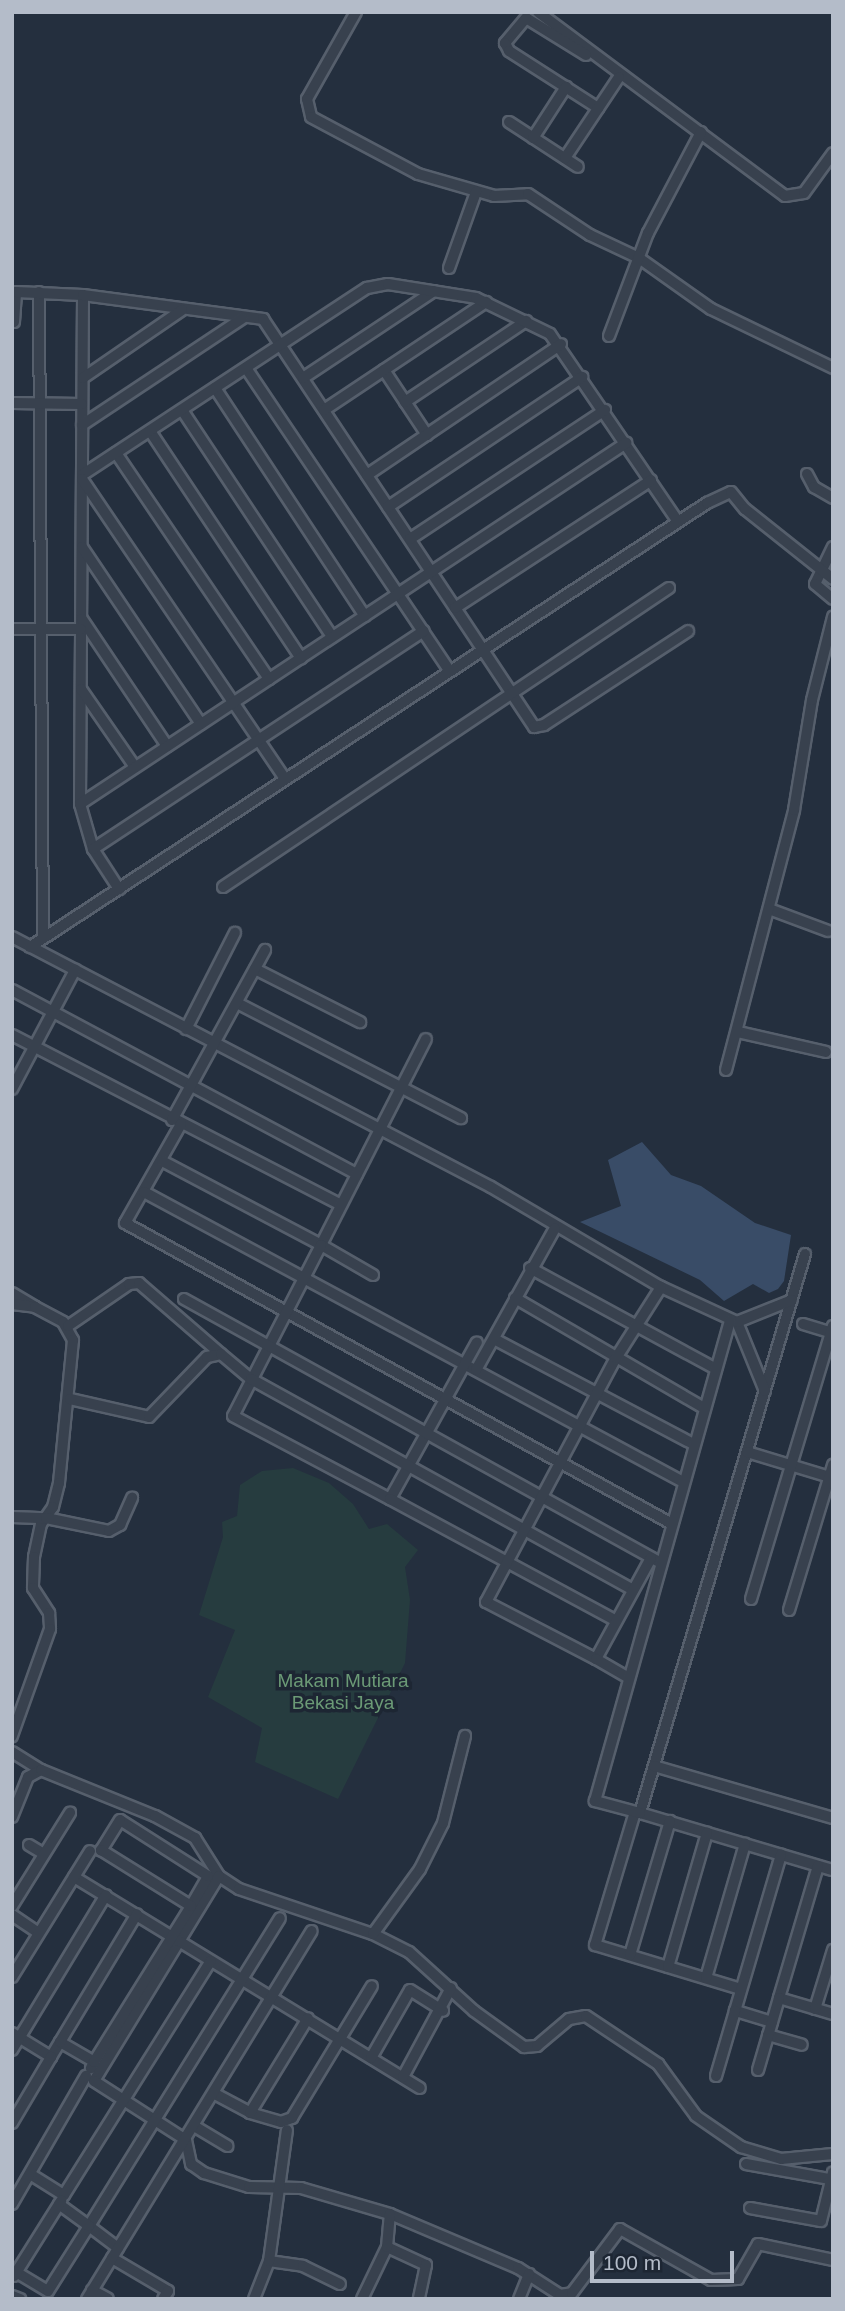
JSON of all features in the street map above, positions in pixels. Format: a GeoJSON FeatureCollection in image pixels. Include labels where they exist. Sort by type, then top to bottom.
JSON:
{"type":"FeatureCollection","features":[{"type":"Feature","properties":{"kind":"street"},"geometry":{"type":"LineString","coordinates":[[356,12],[309,93],[307,113],[400,166],[476,192],[528,194],[590,236],[639,258],[711,309],[833,368]]}},
{"type":"Feature","properties":{"kind":"street"},"geometry":{"type":"LineString","coordinates":[[538,12],[635,81],[785,195],[793,197],[804,193],[833,153]]}},
{"type":"Feature","properties":{"kind":"street"},"geometry":{"type":"LineString","coordinates":[[598,108],[505,47],[523,18],[619,77],[630,83],[635,81]]}},
{"type":"Feature","properties":{"kind":"street"},"geometry":{"type":"LineString","coordinates":[[565,158],[619,77]]}},
{"type":"Feature","properties":{"kind":"street"},"geometry":{"type":"LineString","coordinates":[[533,138],[566,87]]}},
{"type":"Feature","properties":{"kind":"street"},"geometry":{"type":"LineString","coordinates":[[509,122],[578,167]]}},
{"type":"Feature","properties":{"kind":"street"},"geometry":{"type":"LineString","coordinates":[[609,336],[639,258],[701,132]]}},
{"type":"Feature","properties":{"kind":"street"},"geometry":{"type":"LineString","coordinates":[[449,268],[476,192]]}},
{"type":"Feature","properties":{"kind":"street"},"geometry":{"type":"LineString","coordinates":[[82,477],[376,284],[435,291],[486,302],[526,321],[561,344],[677,520]]}},
{"type":"Feature","properties":{"kind":"street"},"geometry":{"type":"LineString","coordinates":[[303,378],[435,291]]}},
{"type":"Feature","properties":{"kind":"street"},"geometry":{"type":"LineString","coordinates":[[39,292],[43,939]]}},
{"type":"Feature","properties":{"kind":"street"},"geometry":{"type":"LineString","coordinates":[[14,322],[14,293],[39,292],[83,295],[262,319],[482,649],[538,727],[688,631]]}},
{"type":"Feature","properties":{"kind":"street"},"geometry":{"type":"LineString","coordinates":[[83,295],[80,803],[93,849],[119,890]]}},
{"type":"Feature","properties":{"kind":"street"},"geometry":{"type":"LineString","coordinates":[[324,410],[486,302]]}},
{"type":"Feature","properties":{"kind":"street"},"geometry":{"type":"LineString","coordinates":[[83,378],[182,310]]}},
{"type":"Feature","properties":{"kind":"street"},"geometry":{"type":"LineString","coordinates":[[82,425],[244,318]]}},
{"type":"Feature","properties":{"kind":"street"},"geometry":{"type":"LineString","coordinates":[[405,402],[526,321]]}},
{"type":"Feature","properties":{"kind":"street"},"geometry":{"type":"LineString","coordinates":[[367,475],[561,344]]}},
{"type":"Feature","properties":{"kind":"street"},"geometry":{"type":"LineString","coordinates":[[246,368],[449,670]]}},
{"type":"Feature","properties":{"kind":"street"},"geometry":{"type":"LineString","coordinates":[[384,370],[427,435]]}},
{"type":"Feature","properties":{"kind":"street"},"geometry":{"type":"LineString","coordinates":[[388,507],[582,377]]}},
{"type":"Feature","properties":{"kind":"street"},"geometry":{"type":"LineString","coordinates":[[215,388],[365,615]]}},
{"type":"Feature","properties":{"kind":"street"},"geometry":{"type":"LineString","coordinates":[[12,403],[82,404]]}},
{"type":"Feature","properties":{"kind":"street"},"geometry":{"type":"LineString","coordinates":[[182,410],[332,637]]}},
{"type":"Feature","properties":{"kind":"street"},"geometry":{"type":"LineString","coordinates":[[410,539],[605,410]]}},
{"type":"Feature","properties":{"kind":"street"},"geometry":{"type":"LineString","coordinates":[[150,431],[301,658]]}},
{"type":"Feature","properties":{"kind":"street"},"geometry":{"type":"LineString","coordinates":[[80,803],[626,443]]}},
{"type":"Feature","properties":{"kind":"street"},"geometry":{"type":"LineString","coordinates":[[116,453],[269,679]]}},
{"type":"Feature","properties":{"kind":"street"},"geometry":{"type":"LineString","coordinates":[[807,474],[814,487],[833,498]]}},
{"type":"Feature","properties":{"kind":"street"},"geometry":{"type":"LineString","coordinates":[[82,477],[285,779]]}},
{"type":"Feature","properties":{"kind":"street"},"geometry":{"type":"LineString","coordinates":[[455,608],[651,480]]}},
{"type":"Feature","properties":{"kind":"street"},"geometry":{"type":"LineString","coordinates":[[30,947],[677,520],[731,492],[820,572],[833,579]]}},
{"type":"Feature","properties":{"kind":"street"},"geometry":{"type":"LineString","coordinates":[[82,547],[201,724]]}},
{"type":"Feature","properties":{"kind":"street"},"geometry":{"type":"LineString","coordinates":[[833,547],[815,587],[833,599]]}},
{"type":"Feature","properties":{"kind":"street"},"geometry":{"type":"LineString","coordinates":[[223,887],[670,588]]}},
{"type":"Feature","properties":{"kind":"street"},"geometry":{"type":"LineString","coordinates":[[726,1070],[769,909],[833,617]]}},
{"type":"Feature","properties":{"kind":"street"},"geometry":{"type":"LineString","coordinates":[[12,629],[81,624]]}},
{"type":"Feature","properties":{"kind":"street"},"geometry":{"type":"LineString","coordinates":[[81,624],[167,746]]}},
{"type":"Feature","properties":{"kind":"street"},"geometry":{"type":"LineString","coordinates":[[93,849],[424,631]]}},
{"type":"Feature","properties":{"kind":"street"},"geometry":{"type":"LineString","coordinates":[[81,689],[135,767]]}},
{"type":"Feature","properties":{"kind":"street"},"geometry":{"type":"LineString","coordinates":[[769,909],[828,931]]}},
{"type":"Feature","properties":{"kind":"street"},"geometry":{"type":"LineString","coordinates":[[186,1029],[236,933]]}},
{"type":"Feature","properties":{"kind":"street"},"geometry":{"type":"LineString","coordinates":[[12,937],[378,1132],[491,1187],[555,1228],[661,1287],[733,1321],[765,1391]]}},
{"type":"Feature","properties":{"kind":"street"},"geometry":{"type":"LineString","coordinates":[[265,950],[191,1086],[162,1161],[125,1223],[672,1524]]}},
{"type":"Feature","properties":{"kind":"street"},"geometry":{"type":"LineString","coordinates":[[255,969],[359,1022]]}},
{"type":"Feature","properties":{"kind":"street"},"geometry":{"type":"LineString","coordinates":[[12,1089],[15,1077],[75,971]]}},
{"type":"Feature","properties":{"kind":"street"},"geometry":{"type":"LineString","coordinates":[[12,990],[357,1174]]}},
{"type":"Feature","properties":{"kind":"street"},"geometry":{"type":"LineString","coordinates":[[237,1003],[461,1118]]}},
{"type":"Feature","properties":{"kind":"street"},"geometry":{"type":"LineString","coordinates":[[738,1032],[825,1052]]}},
{"type":"Feature","properties":{"kind":"street"},"geometry":{"type":"LineString","coordinates":[[12,1035],[341,1205]]}},
{"type":"Feature","properties":{"kind":"street"},"geometry":{"type":"LineString","coordinates":[[426,1038],[233,1416],[615,1620]]}},
{"type":"Feature","properties":{"kind":"street"},"geometry":{"type":"LineString","coordinates":[[162,1161],[373,1275]]}},
{"type":"Feature","properties":{"kind":"street"},"geometry":{"type":"LineString","coordinates":[[144,1192],[303,1280],[466,1363],[579,1429],[683,1482]]}},
{"type":"Feature","properties":{"kind":"street"},"geometry":{"type":"LineString","coordinates":[[477,1370],[530,1268],[555,1228]]}},
{"type":"Feature","properties":{"kind":"street"},"geometry":{"type":"LineString","coordinates":[[741,1989],[596,1945],[654,1766],[805,1254]]}},
{"type":"Feature","properties":{"kind":"street"},"geometry":{"type":"LineString","coordinates":[[530,1268],[714,1368]]}},
{"type":"Feature","properties":{"kind":"street"},"geometry":{"type":"LineString","coordinates":[[68,1326],[129,1284],[139,1283],[251,1379],[632,1589]]}},
{"type":"Feature","properties":{"kind":"street"},"geometry":{"type":"LineString","coordinates":[[629,1678],[486,1602],[616,1358],[661,1287]]}},
{"type":"Feature","properties":{"kind":"street"},"geometry":{"type":"LineString","coordinates":[[12,1293],[68,1326],[73,1340],[70,1399],[58,1490],[38,1533],[33,1588],[49,1614],[50,1629],[12,1736]]}},
{"type":"Feature","properties":{"kind":"street"},"geometry":{"type":"LineString","coordinates":[[184,1298],[656,1560]]}},
{"type":"Feature","properties":{"kind":"street"},"geometry":{"type":"LineString","coordinates":[[514,1298],[702,1407]]}},
{"type":"Feature","properties":{"kind":"street"},"geometry":{"type":"LineString","coordinates":[[792,1300],[733,1321],[714,1368],[672,1524],[656,1560],[629,1678],[596,1801],[833,1870]]}},
{"type":"Feature","properties":{"kind":"street"},"geometry":{"type":"LineString","coordinates":[[12,1304],[35,1307]]}},
{"type":"Feature","properties":{"kind":"street"},"geometry":{"type":"LineString","coordinates":[[751,1599],[832,1330],[803,1324]]}},
{"type":"Feature","properties":{"kind":"street"},"geometry":{"type":"LineString","coordinates":[[494,1339],[693,1444]]}},
{"type":"Feature","properties":{"kind":"street"},"geometry":{"type":"LineString","coordinates":[[390,1499],[477,1342]]}},
{"type":"Feature","properties":{"kind":"street"},"geometry":{"type":"LineString","coordinates":[[70,1399],[142,1419],[206,1357],[220,1354]]}},
{"type":"Feature","properties":{"kind":"street"},"geometry":{"type":"LineString","coordinates":[[747,1452],[832,1473],[789,1610]]}},
{"type":"Feature","properties":{"kind":"street"},"geometry":{"type":"LineString","coordinates":[[12,1517],[46,1518],[92,1530],[115,1529],[132,1498]]}},
{"type":"Feature","properties":{"kind":"street"},"geometry":{"type":"LineString","coordinates":[[596,1659],[632,1589],[656,1560]]}},
{"type":"Feature","properties":{"kind":"street"},"geometry":{"type":"LineString","coordinates":[[373,1934],[406,1890],[443,1824],[464,1735]]}},
{"type":"Feature","properties":{"kind":"street"},"geometry":{"type":"LineString","coordinates":[[12,1752],[41,1770],[185,1832],[200,1843],[219,1876],[248,1893],[373,1934],[409,1952],[474,2011],[529,2048],[575,2017],[586,2016],[658,2064],[696,2116],[741,2147],[781,2159],[833,2154]]}},
{"type":"Feature","properties":{"kind":"street"},"geometry":{"type":"LineString","coordinates":[[654,1766],[833,1818]]}},
{"type":"Feature","properties":{"kind":"street"},"geometry":{"type":"LineString","coordinates":[[12,1817],[28,1777],[41,1770]]}},
{"type":"Feature","properties":{"kind":"street"},"geometry":{"type":"LineString","coordinates":[[14,1901],[70,1813]]}},
{"type":"Feature","properties":{"kind":"street"},"geometry":{"type":"LineString","coordinates":[[12,2204],[176,1938],[208,1876],[120,1819],[101,1850],[191,1906]]}},
{"type":"Feature","properties":{"kind":"street"},"geometry":{"type":"LineString","coordinates":[[630,1955],[670,1821]]}},
{"type":"Feature","properties":{"kind":"street"},"geometry":{"type":"LineString","coordinates":[[668,1967],[707,1833]]}},
{"type":"Feature","properties":{"kind":"street"},"geometry":{"type":"LineString","coordinates":[[706,1978],[745,1844]]}},
{"type":"Feature","properties":{"kind":"street"},"geometry":{"type":"LineString","coordinates":[[29,1845],[44,1854]]}},
{"type":"Feature","properties":{"kind":"street"},"geometry":{"type":"LineString","coordinates":[[12,1977],[90,1851]]}},
{"type":"Feature","properties":{"kind":"street"},"geometry":{"type":"LineString","coordinates":[[716,2076],[781,1855]]}},
{"type":"Feature","properties":{"kind":"street"},"geometry":{"type":"LineString","coordinates":[[758,2070],[818,1866]]}},
{"type":"Feature","properties":{"kind":"street"},"geometry":{"type":"LineString","coordinates":[[90,2079],[94,2062],[219,1876]]}},
{"type":"Feature","properties":{"kind":"street"},"geometry":{"type":"LineString","coordinates":[[74,1877],[420,2088]]}},
{"type":"Feature","properties":{"kind":"street"},"geometry":{"type":"LineString","coordinates":[[12,2050],[16,2035],[106,1895]]}},
{"type":"Feature","properties":{"kind":"street"},"geometry":{"type":"LineString","coordinates":[[12,2123],[137,1914]]}},
{"type":"Feature","properties":{"kind":"street"},"geometry":{"type":"LineString","coordinates":[[12,1915],[40,1933]]}},
{"type":"Feature","properties":{"kind":"street"},"geometry":{"type":"LineString","coordinates":[[211,1961],[14,2275],[48,2291],[280,1918]]}},
{"type":"Feature","properties":{"kind":"street"},"geometry":{"type":"LineString","coordinates":[[108,2299],[90,2294],[274,1998],[312,1931]]}},
{"type":"Feature","properties":{"kind":"street"},"geometry":{"type":"LineString","coordinates":[[816,2009],[833,1950]]}},
{"type":"Feature","properties":{"kind":"street"},"geometry":{"type":"LineString","coordinates":[[215,2094],[250,2113],[281,2122],[292,2118],[372,1986]]}},
{"type":"Feature","properties":{"kind":"street"},"geometry":{"type":"LineString","coordinates":[[403,2077],[443,2011],[451,1988]]}},
{"type":"Feature","properties":{"kind":"street"},"geometry":{"type":"LineString","coordinates":[[371,2057],[410,1990],[443,2011]]}},
{"type":"Feature","properties":{"kind":"street"},"geometry":{"type":"LineString","coordinates":[[779,1998],[833,2014]]}},
{"type":"Feature","properties":{"kind":"street"},"geometry":{"type":"LineString","coordinates":[[735,2011],[772,2022]]}},
{"type":"Feature","properties":{"kind":"street"},"geometry":{"type":"LineString","coordinates":[[250,2113],[308,2018]]}},
{"type":"Feature","properties":{"kind":"street"},"geometry":{"type":"LineString","coordinates":[[16,2035],[51,2057]]}},
{"type":"Feature","properties":{"kind":"street"},"geometry":{"type":"LineString","coordinates":[[768,2035],[802,2045]]}},
{"type":"Feature","properties":{"kind":"street"},"geometry":{"type":"LineString","coordinates":[[60,2042],[94,2062]]}},
{"type":"Feature","properties":{"kind":"street"},"geometry":{"type":"LineString","coordinates":[[90,2079],[186,2140],[191,2164],[204,2173],[249,2187],[301,2188],[390,2214],[529,2274],[568,2297],[620,2229],[711,2280],[738,2279],[758,2244],[833,2260]]}},
{"type":"Feature","properties":{"kind":"street"},"geometry":{"type":"LineString","coordinates":[[194,2126],[227,2146]]}},
{"type":"Feature","properties":{"kind":"street"},"geometry":{"type":"LineString","coordinates":[[254,2299],[269,2261],[282,2188],[286,2130]]}},
{"type":"Feature","properties":{"kind":"street"},"geometry":{"type":"LineString","coordinates":[[746,2164],[831,2175],[821,2221],[750,2208]]}},
{"type":"Feature","properties":{"kind":"street"},"geometry":{"type":"LineString","coordinates":[[30,2175],[62,2200],[115,2253],[167,2291],[163,2299]]}},
{"type":"Feature","properties":{"kind":"street"},"geometry":{"type":"LineString","coordinates":[[362,2299],[387,2247],[390,2214]]}},
{"type":"Feature","properties":{"kind":"street"},"geometry":{"type":"LineString","coordinates":[[387,2247],[426,2265],[419,2299]]}},
{"type":"Feature","properties":{"kind":"street"},"geometry":{"type":"LineString","coordinates":[[269,2261],[303,2266],[340,2284]]}},
{"type":"Feature","properties":{"kind":"street"},"geometry":{"type":"LineString","coordinates":[[519,2299],[529,2274]]}},
{"type":"Feature","properties":{"kind":"street"},"geometry":{"type":"LineString","coordinates":[[12,2296],[20,2299]]}},
{"type":"Feature","properties":{"kind":"green space","name":"Makam Mutiara Bekasi Jaya"},"geometry":{"type":"Polygon","coordinates":[[[293,1468],[329,1483],[353,1504],[369,1529],[387,1524],[418,1550],[405,1567],[410,1600],[405,1663],[338,1799],[255,1762],[262,1728],[208,1697],[235,1630],[199,1615],[223,1537],[222,1522],[237,1516],[240,1485],[262,1471],[293,1468]]]}},
{"type":"Feature","properties":{"kind":"water"},"geometry":{"type":"Polygon","coordinates":[[[642,1142],[671,1175],[701,1186],[755,1223],[791,1235],[784,1281],[778,1289],[769,1293],[753,1284],[724,1301],[700,1280],[580,1222],[621,1206],[608,1160],[642,1142]]]}}]}
